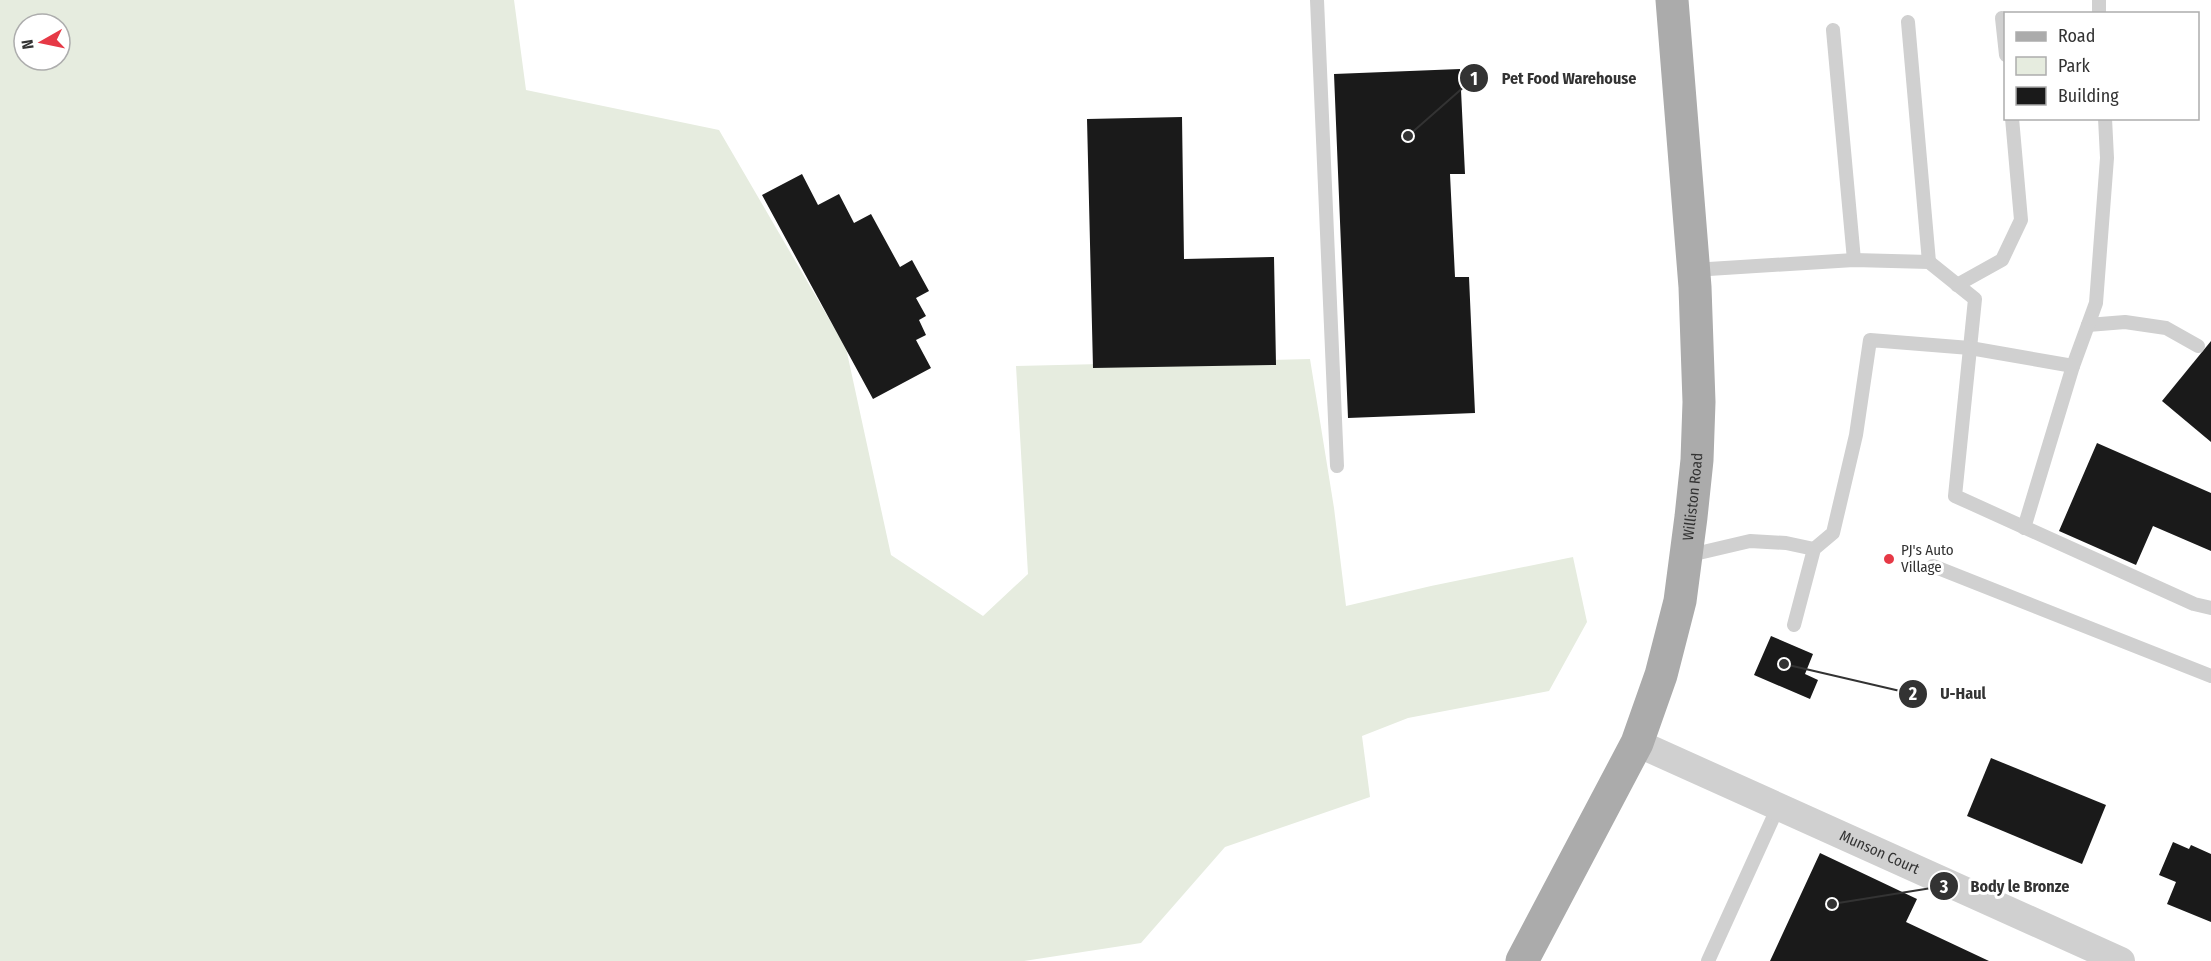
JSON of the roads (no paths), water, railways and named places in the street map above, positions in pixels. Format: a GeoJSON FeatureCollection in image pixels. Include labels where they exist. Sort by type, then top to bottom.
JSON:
{"type":"FeatureCollection","features":[{"type":"Feature","properties":{"kind":"main road","name":"Williston Road"},"geometry":{"type":"LineString","coordinates":[[1522,961],[1637,743],[1661,675],[1680,601],[1697,460],[1699,402],[1693,270],[1672,0]]}},
{"type":"Feature","properties":{"kind":"street","name":"Munson Court"},"geometry":{"type":"LineString","coordinates":[[1637,743],[2121,961]]}},
{"type":"Feature","properties":{"kind":"lane"},"geometry":{"type":"LineString","coordinates":[[1317,0],[1337,466]]}},
{"type":"Feature","properties":{"kind":"lane"},"geometry":{"type":"LineString","coordinates":[[2002,18],[2004,36]]}},
{"type":"Feature","properties":{"kind":"lane"},"geometry":{"type":"LineString","coordinates":[[1908,22],[1929,262]]}},
{"type":"Feature","properties":{"kind":"lane"},"geometry":{"type":"LineString","coordinates":[[1833,30],[1854,260]]}},
{"type":"Feature","properties":{"kind":"lane"},"geometry":{"type":"LineString","coordinates":[[1957,285],[2002,260],[2021,220],[2012,120]]}},
{"type":"Feature","properties":{"kind":"lane"},"geometry":{"type":"LineString","coordinates":[[2024,528],[2073,366],[2096,303],[2107,158],[2105,120]]}},
{"type":"Feature","properties":{"kind":"lane"},"geometry":{"type":"LineString","coordinates":[[1693,270],[1854,260],[1929,262],[1975,299],[1955,495],[2194,604],[2211,608]]}},
{"type":"Feature","properties":{"kind":"lane"},"geometry":{"type":"LineString","coordinates":[[2088,325],[2125,322],[2166,328],[2198,346]]}},
{"type":"Feature","properties":{"kind":"lane"},"geometry":{"type":"LineString","coordinates":[[1794,625],[1814,549],[1833,533],[1856,435],[1870,340],[1970,348],[2073,366]]}},
{"type":"Feature","properties":{"kind":"lane"},"geometry":{"type":"LineString","coordinates":[[1686,556],[1750,541],[1786,543],[1814,549]]}},
{"type":"Feature","properties":{"kind":"lane"},"geometry":{"type":"LineString","coordinates":[[1933,566],[2211,676]]}},
{"type":"Feature","properties":{"kind":"lane"},"geometry":{"type":"LineString","coordinates":[[1708,961],[1778,807]]}},
{"type":"Feature","properties":{"kind":"place","name":"Pet Food Warehouse"},"geometry":{"type":"Point","coordinates":[1408,136]}},
{"type":"Feature","properties":{"kind":"place","name":"PJ's Auto Village"},"geometry":{"type":"Point","coordinates":[1889,559]}},
{"type":"Feature","properties":{"kind":"place","name":"U-Haul"},"geometry":{"type":"Point","coordinates":[1784,664]}},
{"type":"Feature","properties":{"kind":"place","name":"Body le Bronze"},"geometry":{"type":"Point","coordinates":[1832,904]}}]}
